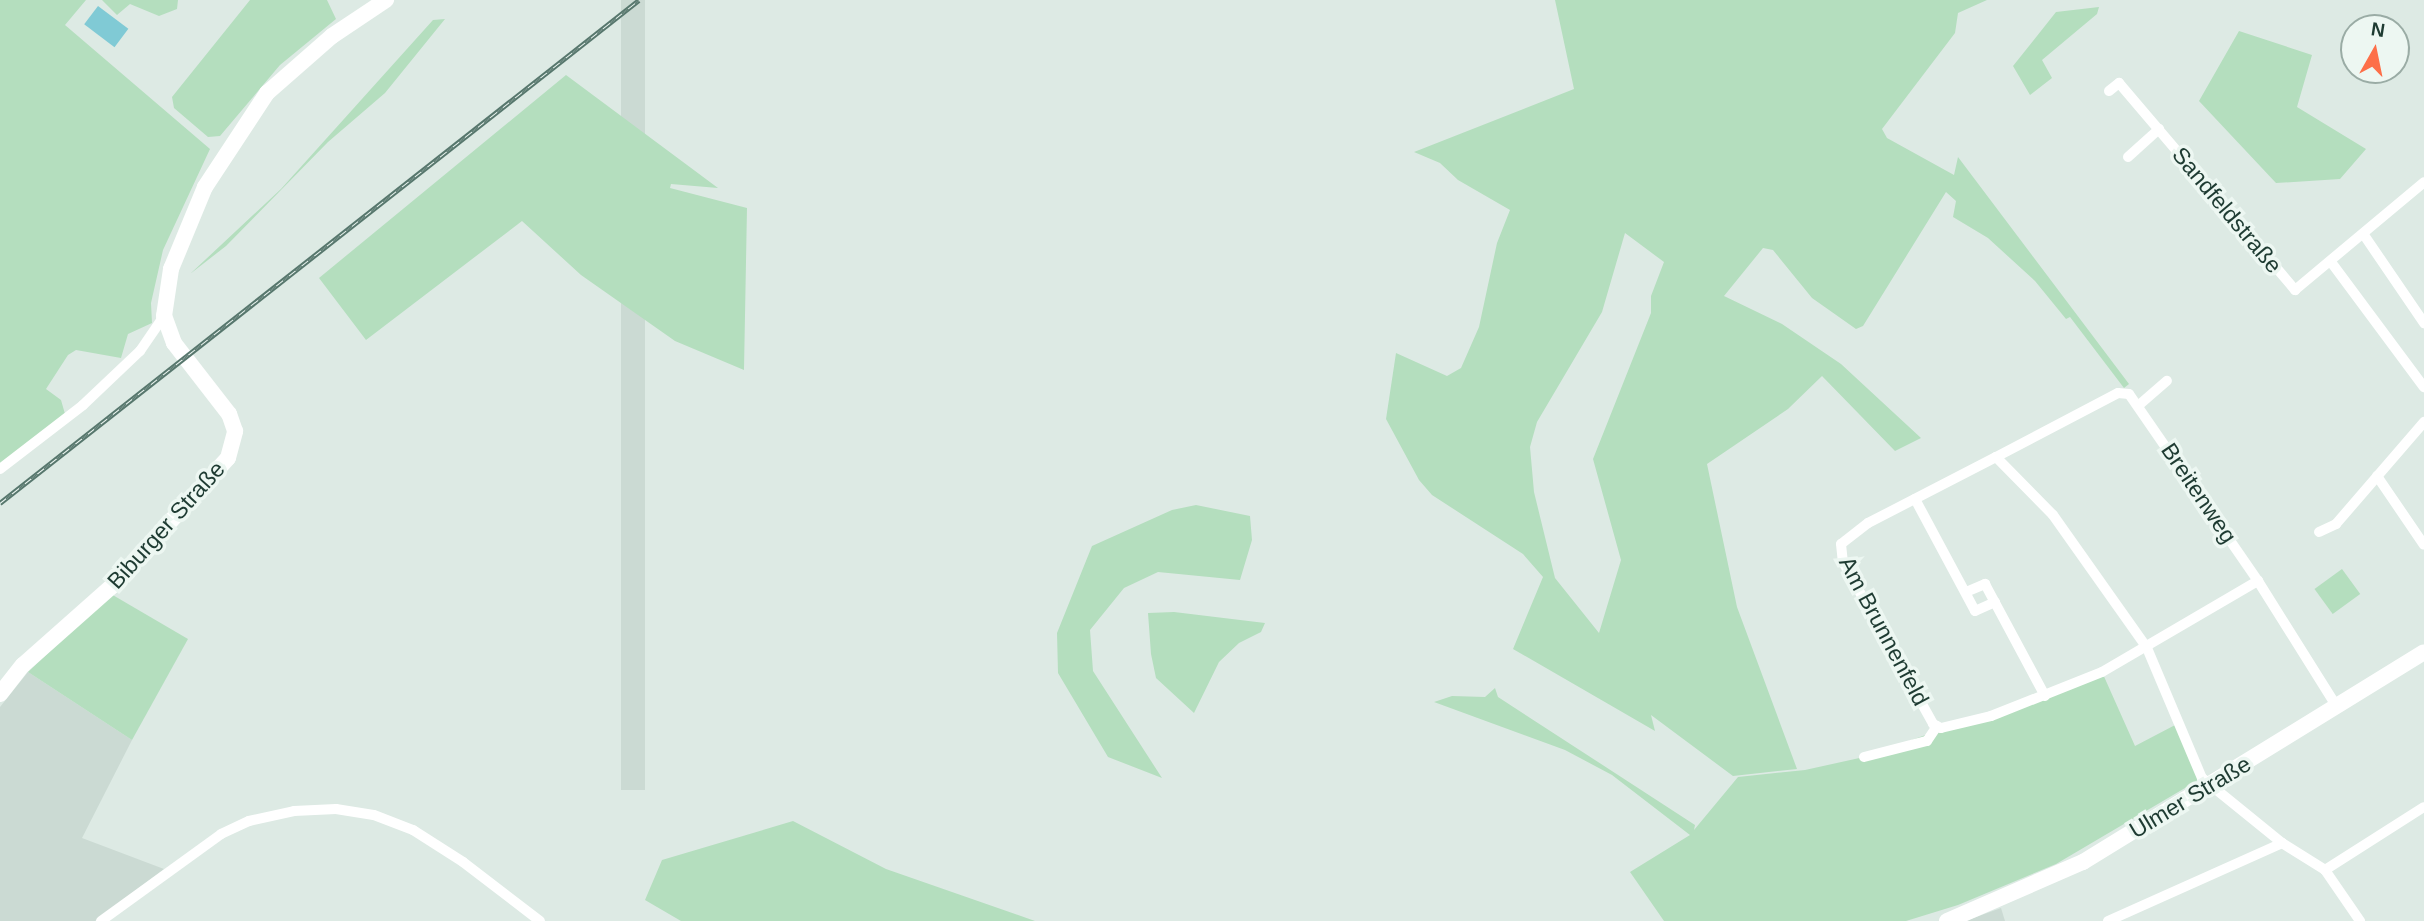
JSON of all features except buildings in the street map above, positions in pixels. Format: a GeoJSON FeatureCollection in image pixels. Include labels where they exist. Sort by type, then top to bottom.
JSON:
{"type":"FeatureCollection","features":[{"type":"Feature","properties":{"kind":"street"},"geometry":{"type":"LineString","coordinates":[[0,469],[83,405],[140,351],[164,316],[171,269],[225,151],[267,93],[303,60],[386,0]]}},
{"type":"Feature","properties":{"kind":"street","name":"Sandfeldstraße"},"geometry":{"type":"LineString","coordinates":[[2109,91],[2119,83],[2295,289],[2331,262]]}},
{"type":"Feature","properties":{"kind":"street","name":"Sandfeldstraße"},"geometry":{"type":"LineString","coordinates":[[2128,157],[2159,128]]}},
{"type":"Feature","properties":{"kind":"street"},"geometry":{"type":"LineString","coordinates":[[2424,182],[2331,262],[2424,387]]}},
{"type":"Feature","properties":{"kind":"street"},"geometry":{"type":"LineString","coordinates":[[2364,235],[2424,323]]}},
{"type":"Feature","properties":{"kind":"street","name":"Biburger Straße"},"geometry":{"type":"LineString","coordinates":[[0,694],[23,665],[108,589],[175,519],[220,470],[233,448],[234,430],[229,414],[174,343],[164,316]]}},
{"type":"Feature","properties":{"kind":"street"},"geometry":{"type":"LineString","coordinates":[[2140,405],[2167,381]]}},
{"type":"Feature","properties":{"kind":"street","name":"Am Brunnenfeld"},"geometry":{"type":"LineString","coordinates":[[1937,726],[1840,554],[1849,534],[2118,393],[2129,394]]}},
{"type":"Feature","properties":{"kind":"street","name":"Breitenweg"},"geometry":{"type":"LineString","coordinates":[[2129,394],[2140,405],[2258,581],[2337,707]]}},
{"type":"Feature","properties":{"kind":"street"},"geometry":{"type":"LineString","coordinates":[[2319,532],[2336,524],[2424,422]]}},
{"type":"Feature","properties":{"kind":"street"},"geometry":{"type":"LineString","coordinates":[[1996,457],[2053,515],[2147,648],[2202,778],[2282,843],[2325,870],[2360,921]]}},
{"type":"Feature","properties":{"kind":"street"},"geometry":{"type":"LineString","coordinates":[[2377,476],[2424,545]]}},
{"type":"Feature","properties":{"kind":"street"},"geometry":{"type":"LineString","coordinates":[[1915,499],[1975,611],[1995,602]]}},
{"type":"Feature","properties":{"kind":"street"},"geometry":{"type":"LineString","coordinates":[[2147,648],[2258,581]]}},
{"type":"Feature","properties":{"kind":"street"},"geometry":{"type":"LineString","coordinates":[[1966,592],[1985,584],[2045,696]]}},
{"type":"Feature","properties":{"kind":"street","name":"Am Brunnenfeld"},"geometry":{"type":"LineString","coordinates":[[1937,726],[1961,726],[2045,696],[2147,648]]}},
{"type":"Feature","properties":{"kind":"street","name":"Ulmer Straße"},"geometry":{"type":"LineString","coordinates":[[1947,921],[2060,874],[2212,784],[2424,652]]}},
{"type":"Feature","properties":{"kind":"street","name":"Am Brunnenfeld"},"geometry":{"type":"LineString","coordinates":[[1864,757],[1927,741],[1937,726]]}},
{"type":"Feature","properties":{"kind":"street"},"geometry":{"type":"LineString","coordinates":[[2325,870],[2424,807]]}},
{"type":"Feature","properties":{"kind":"street"},"geometry":{"type":"LineString","coordinates":[[101,921],[221,834],[249,821],[294,811],[336,809],[374,816],[413,830],[463,862],[540,921]]}},
{"type":"Feature","properties":{"kind":"street"},"geometry":{"type":"LineString","coordinates":[[2108,921],[2282,843]]}},
{"type":"Feature","properties":{"kind":"shaded area"},"geometry":{"type":"Polygon","coordinates":[[[621,0],[645,0],[645,790],[621,790],[621,0]]]}},
{"type":"Feature","properties":{"kind":"shaded area"},"geometry":{"type":"Polygon","coordinates":[[[28,672],[132,740],[82,838],[164,869],[95,921],[0,921],[0,707],[28,672]]]}},
{"type":"Feature","properties":{"kind":"shaded area"},"geometry":{"type":"Polygon","coordinates":[[[2001,908],[2005,921],[1965,921],[2001,908]]]}},
{"type":"Feature","properties":{"kind":"green space"},"geometry":{"type":"Polygon","coordinates":[[[0,0],[86,0],[65,25],[210,149],[163,250],[151,303],[152,323],[128,334],[121,358],[76,350],[68,355],[46,389],[61,400],[65,414],[0,465],[0,0]]]}},
{"type":"Feature","properties":{"kind":"green space"},"geometry":{"type":"Polygon","coordinates":[[[102,0],[178,0],[177,9],[159,16],[130,4],[117,15],[102,0]]]}},
{"type":"Feature","properties":{"kind":"green space"},"geometry":{"type":"Polygon","coordinates":[[[250,0],[327,0],[336,19],[280,65],[220,136],[208,137],[174,108],[172,97],[250,0]]]}},
{"type":"Feature","properties":{"kind":"green space"},"geometry":{"type":"Polygon","coordinates":[[[1555,0],[1987,0],[1958,13],[1955,33],[1882,129],[1887,138],[1954,175],[1958,157],[2129,384],[2124,388],[2070,317],[2066,319],[2035,281],[1988,238],[1953,217],[1956,201],[1946,192],[1863,326],[1856,329],[1812,298],[1773,250],[1763,248],[1724,296],[1782,324],[1841,364],[1921,438],[1895,451],[1822,376],[1788,409],[1707,464],[1737,607],[1797,769],[1733,776],[1651,715],[1655,731],[1513,649],[1543,577],[1523,554],[1432,495],[1419,480],[1386,419],[1396,353],[1447,376],[1461,368],[1479,327],[1497,243],[1510,210],[1458,180],[1440,163],[1414,152],[1574,89],[1555,0]],[[1625,233],[1602,312],[1537,422],[1530,447],[1534,492],[1555,578],[1599,633],[1621,560],[1593,459],[1651,313],[1651,296],[1664,262],[1625,233]]]}},
{"type":"Feature","properties":{"kind":"green space"},"geometry":{"type":"Polygon","coordinates":[[[2099,7],[2097,14],[2042,60],[2052,78],[2030,95],[2013,66],[2056,12],[2099,7]]]}},
{"type":"Feature","properties":{"kind":"green space"},"geometry":{"type":"Polygon","coordinates":[[[445,19],[385,93],[328,142],[226,246],[190,274],[281,189],[433,20],[445,19]]]}},
{"type":"Feature","properties":{"kind":"green space"},"geometry":{"type":"Polygon","coordinates":[[[2239,31],[2312,55],[2297,107],[2366,149],[2340,179],[2276,183],[2199,101],[2239,31]]]}},
{"type":"Feature","properties":{"kind":"green space"},"geometry":{"type":"Polygon","coordinates":[[[566,75],[718,188],[671,184],[670,188],[747,208],[744,370],[675,341],[581,275],[522,221],[366,340],[319,278],[566,75]]]}},
{"type":"Feature","properties":{"kind":"green space"},"geometry":{"type":"Polygon","coordinates":[[[1196,505],[1250,516],[1252,540],[1240,580],[1158,572],[1124,588],[1090,630],[1093,671],[1162,778],[1108,757],[1058,673],[1057,633],[1092,546],[1172,510],[1196,505]]]}},
{"type":"Feature","properties":{"kind":"green space"},"geometry":{"type":"Polygon","coordinates":[[[2342,569],[2360,594],[2333,614],[2314,589],[2342,569]]]}},
{"type":"Feature","properties":{"kind":"green space"},"geometry":{"type":"Polygon","coordinates":[[[111,594],[188,639],[132,740],[28,672],[111,594]]]}},
{"type":"Feature","properties":{"kind":"green space"},"geometry":{"type":"Polygon","coordinates":[[[1174,612],[1265,623],[1261,632],[1239,643],[1219,662],[1194,713],[1156,678],[1151,654],[1148,613],[1174,612]]]}},
{"type":"Feature","properties":{"kind":"green space"},"geometry":{"type":"Polygon","coordinates":[[[2102,672],[2135,746],[2177,724],[2202,778],[2056,864],[1958,905],[1906,921],[1664,921],[1630,872],[1690,835],[1612,775],[1565,750],[1434,702],[1452,696],[1485,697],[1495,688],[1498,697],[1695,825],[1694,830],[1738,777],[1805,770],[1864,757],[2102,672]]]}},
{"type":"Feature","properties":{"kind":"green space"},"geometry":{"type":"Polygon","coordinates":[[[793,821],[886,869],[1035,921],[681,921],[645,900],[662,860],[793,821]]]}},
{"type":"Feature","properties":{"kind":"water"},"geometry":{"type":"Polygon","coordinates":[[[98,6],[128,29],[115,47],[84,24],[98,6]]]}},
{"type":"Feature","properties":{"kind":"railway"},"geometry":{"type":"LineString","coordinates":[[0,503],[639,0]]}}]}
